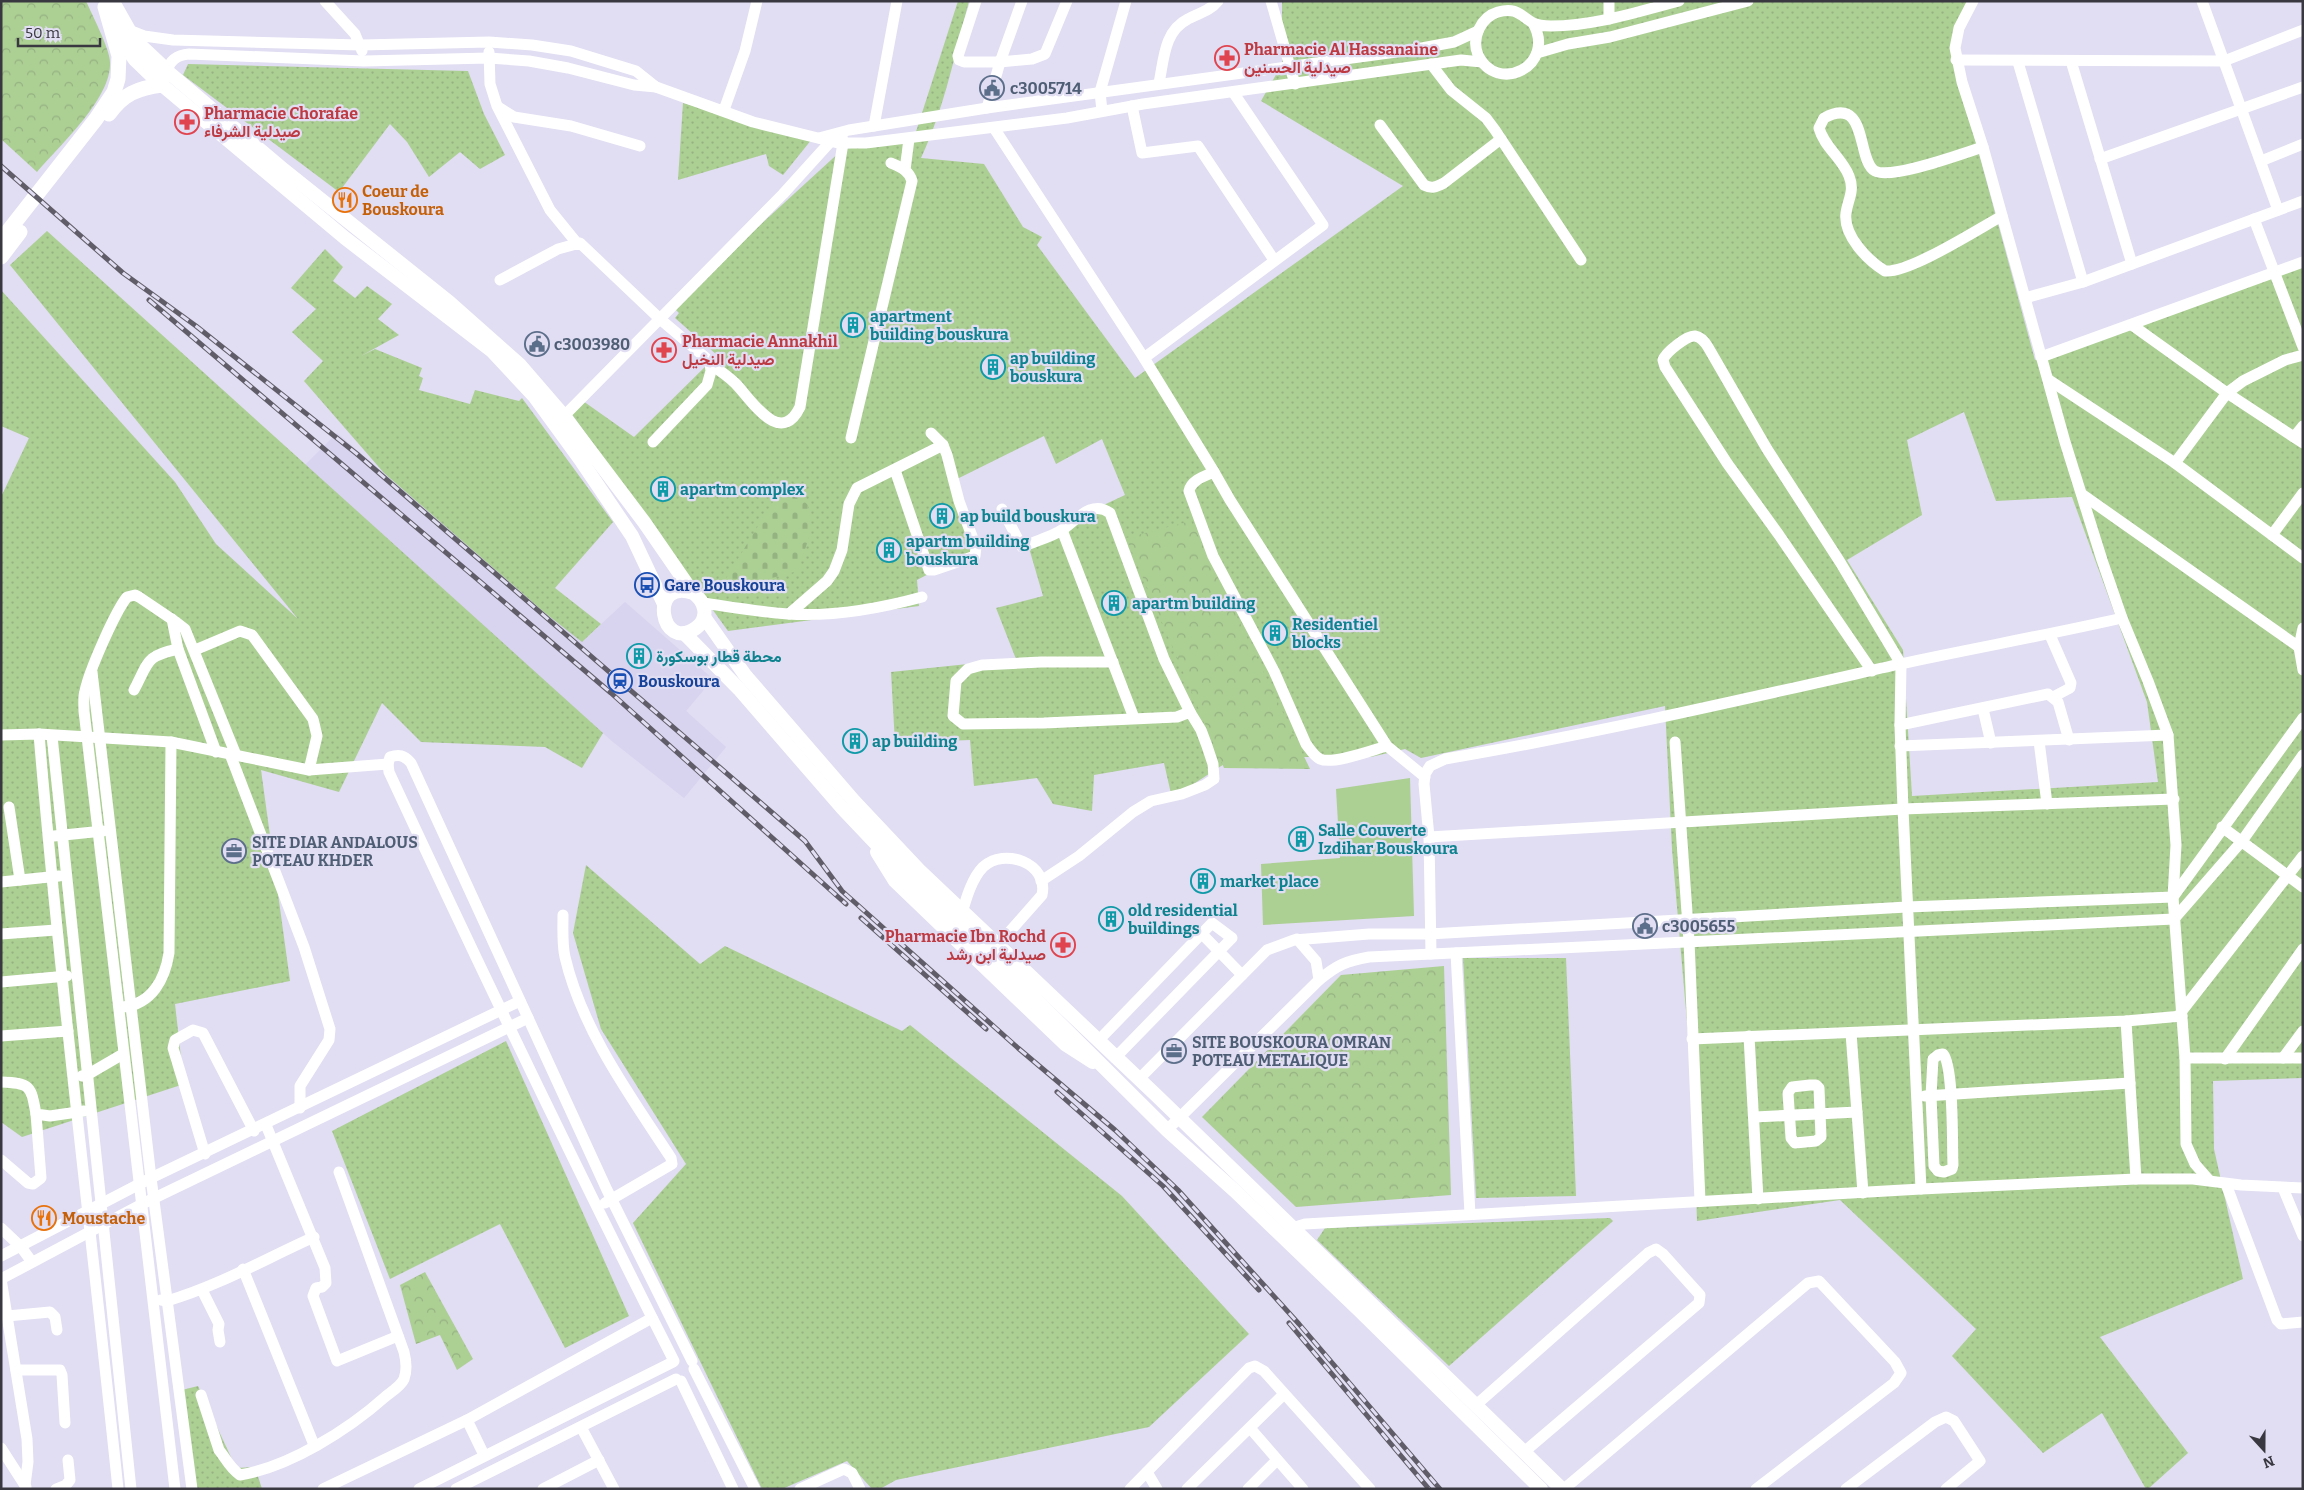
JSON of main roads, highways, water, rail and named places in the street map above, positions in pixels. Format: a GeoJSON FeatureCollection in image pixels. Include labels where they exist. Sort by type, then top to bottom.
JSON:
{"type":"FeatureCollection","features":[{"type":"Feature","properties":{"kind":"main road"},"geometry":{"type":"LineString","coordinates":[[106,3],[164,78]]}},
{"type":"Feature","properties":{"kind":"main road"},"geometry":{"type":"LineString","coordinates":[[106,3],[130,53],[164,78]]}},
{"type":"Feature","properties":{"kind":"main road"},"geometry":{"type":"LineString","coordinates":[[99,122],[114,92],[119,72],[117,48],[106,3]]}},
{"type":"Feature","properties":{"kind":"main road"},"geometry":{"type":"LineString","coordinates":[[1,257],[24,220],[99,122],[124,97],[164,78]]}},
{"type":"Feature","properties":{"kind":"main road"},"geometry":{"type":"LineString","coordinates":[[1,240],[24,220]]}},
{"type":"Feature","properties":{"kind":"railway"},"geometry":{"type":"LineString","coordinates":[[1,166],[123,273],[196,326],[357,454],[805,841],[842,891],[1018,1048],[1115,1130],[1178,1190],[1299,1324],[1440,1489]]}},
{"type":"Feature","properties":{"kind":"railway"},"geometry":{"type":"LineString","coordinates":[[149,300],[611,693],[846,904]]}},
{"type":"Feature","properties":{"kind":"railway"},"geometry":{"type":"LineString","coordinates":[[861,918],[986,1029]]}},
{"type":"Feature","properties":{"kind":"railway"},"geometry":{"type":"LineString","coordinates":[[1057,1092],[1163,1186],[1259,1290]]}},
{"type":"Feature","properties":{"kind":"railway"},"geometry":{"type":"LineString","coordinates":[[1289,1323],[1429,1489]]}},
{"type":"Feature","properties":{"kind":"place","name":"Pharmacie Al Hassanaine صيدلية الحسنين"},"geometry":{"type":"Point","coordinates":[1227,58]}},
{"type":"Feature","properties":{"kind":"place","name":"c3005714"},"geometry":{"type":"Point","coordinates":[992,88]}},
{"type":"Feature","properties":{"kind":"place","name":"Pharmacie Chorafae صيدلية الشرفاء"},"geometry":{"type":"Point","coordinates":[187,122]}},
{"type":"Feature","properties":{"kind":"place","name":"Coeur de Bouskoura"},"geometry":{"type":"Point","coordinates":[345,200]}},
{"type":"Feature","properties":{"kind":"place","name":"apartment building bouskura"},"geometry":{"type":"Point","coordinates":[853,325]}},
{"type":"Feature","properties":{"kind":"place","name":"c3003980"},"geometry":{"type":"Point","coordinates":[537,344]}},
{"type":"Feature","properties":{"kind":"place","name":"Pharmacie Annakhil صيدلية النخيل"},"geometry":{"type":"Point","coordinates":[664,350]}},
{"type":"Feature","properties":{"kind":"place","name":"ap building bouskura"},"geometry":{"type":"Point","coordinates":[993,367]}},
{"type":"Feature","properties":{"kind":"place","name":"apartm complex"},"geometry":{"type":"Point","coordinates":[663,489]}},
{"type":"Feature","properties":{"kind":"place","name":"ap build bouskura"},"geometry":{"type":"Point","coordinates":[942,516]}},
{"type":"Feature","properties":{"kind":"place","name":"apartm building bouskura"},"geometry":{"type":"Point","coordinates":[889,550]}},
{"type":"Feature","properties":{"kind":"place","name":"Gare Bouskoura"},"geometry":{"type":"Point","coordinates":[647,585]}},
{"type":"Feature","properties":{"kind":"place","name":"apartm building"},"geometry":{"type":"Point","coordinates":[1114,603]}},
{"type":"Feature","properties":{"kind":"place","name":"Residentiel blocks"},"geometry":{"type":"Point","coordinates":[1275,633]}},
{"type":"Feature","properties":{"kind":"place","name":"محطة قطار بوسكورة"},"geometry":{"type":"Point","coordinates":[639,656]}},
{"type":"Feature","properties":{"kind":"place","name":"Bouskoura"},"geometry":{"type":"Point","coordinates":[620,681]}},
{"type":"Feature","properties":{"kind":"place","name":"ap building"},"geometry":{"type":"Point","coordinates":[855,741]}},
{"type":"Feature","properties":{"kind":"place","name":"Salle Couverte Izdihar Bouskoura"},"geometry":{"type":"Point","coordinates":[1301,839]}},
{"type":"Feature","properties":{"kind":"place","name":"SITE DIAR ANDALOUS POTEAU KHDER"},"geometry":{"type":"Point","coordinates":[234,851]}},
{"type":"Feature","properties":{"kind":"place","name":"market place"},"geometry":{"type":"Point","coordinates":[1203,881]}},
{"type":"Feature","properties":{"kind":"place","name":"old residential buildings"},"geometry":{"type":"Point","coordinates":[1111,919]}},
{"type":"Feature","properties":{"kind":"place","name":"c3005655"},"geometry":{"type":"Point","coordinates":[1645,926]}},
{"type":"Feature","properties":{"kind":"place","name":"Pharmacie Ibn Rochd صيدلية ابن رشد"},"geometry":{"type":"Point","coordinates":[1063,945]}},
{"type":"Feature","properties":{"kind":"place","name":"SITE BOUSKOURA OMRAN POTEAU METALIQUE"},"geometry":{"type":"Point","coordinates":[1174,1051]}},
{"type":"Feature","properties":{"kind":"place","name":"Moustache"},"geometry":{"type":"Point","coordinates":[44,1218]}}]}
